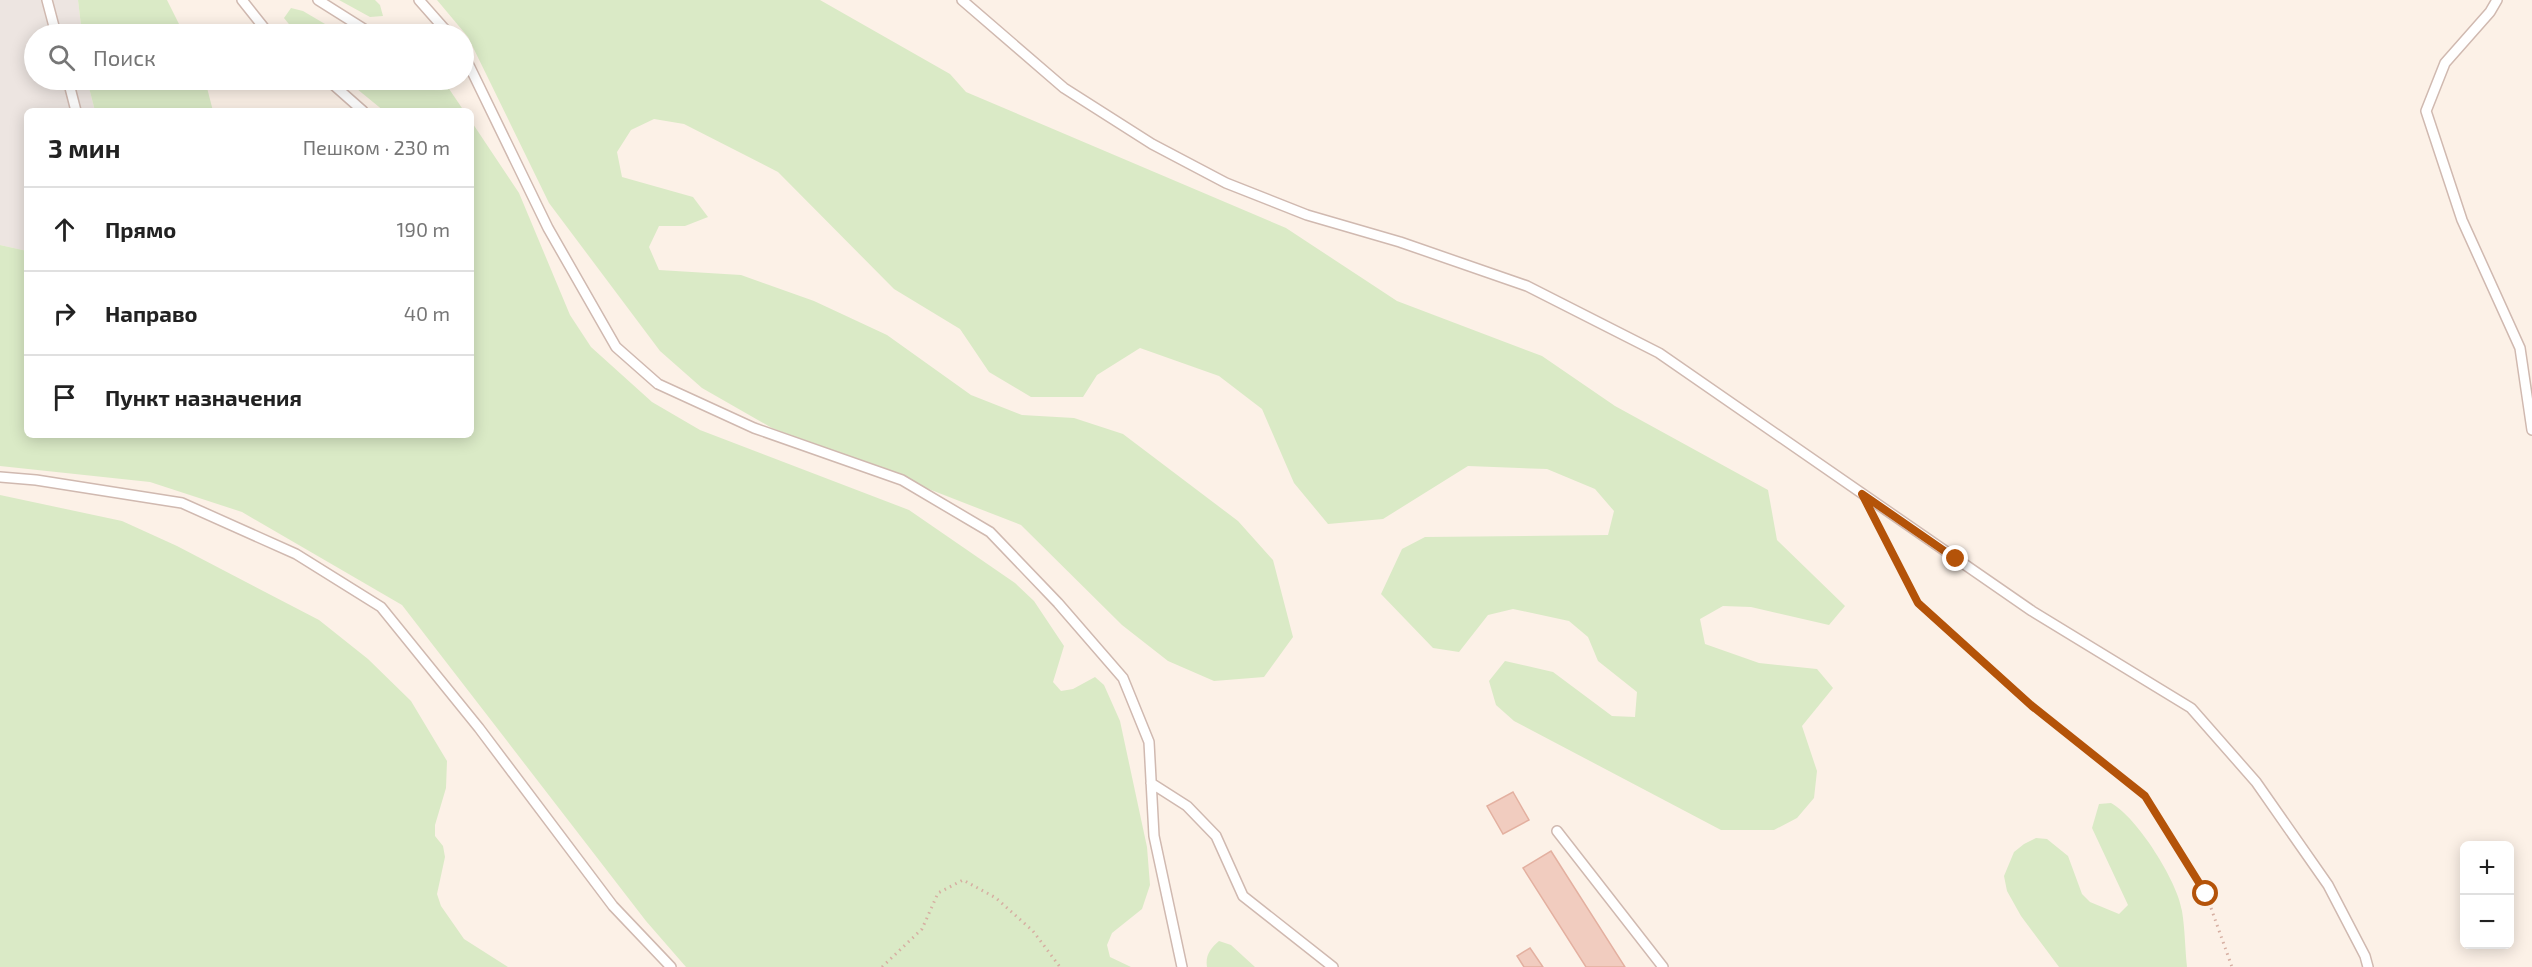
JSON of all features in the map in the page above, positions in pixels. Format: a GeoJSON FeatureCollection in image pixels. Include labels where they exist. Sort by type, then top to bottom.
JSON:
{"type":"FeatureCollection","features":[{"type":"Feature","properties":{"kind":"lane"},"geometry":{"type":"LineString","coordinates":[[47,0],[53,24]]}},
{"type":"Feature","properties":{"kind":"lane"},"geometry":{"type":"LineString","coordinates":[[242,0],[261,24]]}},
{"type":"Feature","properties":{"kind":"lane"},"geometry":{"type":"LineString","coordinates":[[318,0],[356,24]]}},
{"type":"Feature","properties":{"kind":"lane"},"geometry":{"type":"LineString","coordinates":[[418,0],[439,24]]}},
{"type":"Feature","properties":{"kind":"lane"},"geometry":{"type":"LineString","coordinates":[[962,0],[1064,88],[1152,144],[1226,183],[1307,215],[1400,242],[1527,286],[1659,353],[2032,611],[2191,708],[2256,782],[2328,885],[2365,956],[2368,967]]}},
{"type":"Feature","properties":{"kind":"lane"},"geometry":{"type":"LineString","coordinates":[[2497,0],[2490,12],[2445,63],[2426,111],[2462,220],[2520,348],[2532,430]]}},
{"type":"Feature","properties":{"kind":"lane"},"geometry":{"type":"LineString","coordinates":[[474,78],[548,228],[616,347],[657,384],[754,428],[902,480],[990,532],[1058,603],[1123,678],[1149,742],[1154,836],[1182,967]]}},
{"type":"Feature","properties":{"kind":"lane"},"geometry":{"type":"LineString","coordinates":[[71,90],[75,108]]}},
{"type":"Feature","properties":{"kind":"lane"},"geometry":{"type":"LineString","coordinates":[[339,90],[360,108]]}},
{"type":"Feature","properties":{"kind":"lane"},"geometry":{"type":"LineString","coordinates":[[0,477],[36,480],[182,503],[296,554],[381,607],[479,728],[613,906],[671,967]]}},
{"type":"Feature","properties":{"kind":"lane"},"geometry":{"type":"LineString","coordinates":[[1151,783],[1187,806],[1216,836],[1244,897],[1333,967]]}},
{"type":"Feature","properties":{"kind":"lane"},"geometry":{"type":"LineString","coordinates":[[1557,831],[1663,967]]}},
{"type":"Feature","properties":{"kind":"path"},"geometry":{"type":"LineString","coordinates":[[1862,494],[1918,603],[2032,706],[2145,796],[2206,894],[2232,967]]}},
{"type":"Feature","properties":{"kind":"path"},"geometry":{"type":"LineString","coordinates":[[882,967],[922,929],[938,893],[963,880],[996,898],[1033,930],[1060,967]]}},
{"type":"Feature","properties":{"kind":"shaded area"},"geometry":{"type":"Polygon","coordinates":[[[0,0],[78,0],[81,24],[24,24],[24,90],[90,90],[94,108],[24,108],[24,250],[0,245],[0,0]]]}},
{"type":"Feature","properties":{"kind":"green space"},"geometry":{"type":"Polygon","coordinates":[[[78,0],[167,0],[179,24],[81,24],[78,0]]]}},
{"type":"Feature","properties":{"kind":"green space"},"geometry":{"type":"Polygon","coordinates":[[[339,0],[375,0],[380,5],[383,16],[370,17],[339,0]]]}},
{"type":"Feature","properties":{"kind":"green space"},"geometry":{"type":"Polygon","coordinates":[[[437,0],[820,0],[950,74],[966,92],[1286,228],[1397,301],[1542,356],[1615,406],[1768,490],[1777,540],[1845,606],[1829,625],[1751,607],[1723,606],[1700,619],[1705,644],[1759,663],[1817,669],[1833,688],[1802,726],[1817,771],[1814,798],[1797,818],[1774,830],[1721,830],[1514,721],[1496,705],[1489,681],[1505,661],[1553,672],[1612,716],[1635,717],[1637,692],[1598,661],[1588,637],[1569,621],[1513,609],[1488,615],[1459,652],[1433,648],[1381,594],[1402,549],[1425,537],[1608,535],[1614,511],[1595,489],[1547,469],[1468,466],[1383,519],[1328,524],[1294,483],[1262,409],[1219,376],[1140,348],[1097,375],[1083,397],[1031,397],[989,372],[960,329],[894,289],[778,172],[684,124],[654,119],[631,130],[617,152],[622,177],[693,197],[708,217],[685,226],[659,226],[649,247],[659,270],[741,275],[814,301],[887,335],[971,395],[1022,415],[1074,418],[1123,434],[1238,521],[1273,560],[1293,637],[1264,677],[1214,681],[1168,661],[1122,625],[1021,525],[772,428],[702,388],[660,351],[549,203],[474,49],[474,24],[457,24],[437,0]]]}},
{"type":"Feature","properties":{"kind":"green space"},"geometry":{"type":"Polygon","coordinates":[[[291,8],[303,11],[325,24],[289,24],[284,18],[291,8]]]}},
{"type":"Feature","properties":{"kind":"green space"},"geometry":{"type":"Polygon","coordinates":[[[90,90],[208,90],[212,108],[94,108],[90,90]]]}},
{"type":"Feature","properties":{"kind":"green space"},"geometry":{"type":"Polygon","coordinates":[[[358,90],[450,90],[462,108],[380,108],[358,90]]]}},
{"type":"Feature","properties":{"kind":"green space"},"geometry":{"type":"Polygon","coordinates":[[[474,126],[519,193],[570,315],[591,347],[652,402],[700,430],[909,510],[1015,583],[1034,601],[1064,646],[1053,682],[1061,691],[1073,689],[1095,677],[1104,685],[1120,721],[1147,847],[1150,885],[1142,909],[1112,933],[1107,945],[1110,957],[1131,967],[686,967],[646,921],[402,605],[242,512],[150,482],[0,466],[0,245],[24,250],[24,438],[474,438],[474,126]]]}},
{"type":"Feature","properties":{"kind":"green space"},"geometry":{"type":"Polygon","coordinates":[[[0,495],[122,521],[177,546],[319,620],[368,659],[411,701],[447,761],[446,788],[435,825],[435,836],[443,846],[445,857],[437,894],[441,906],[464,939],[508,967],[0,967],[0,495]]]}},
{"type":"Feature","properties":{"kind":"green space"},"geometry":{"type":"Polygon","coordinates":[[[2111,803],[2121,810],[2144,836],[2173,884],[2182,911],[2187,967],[2059,967],[2021,916],[2007,891],[2004,876],[2014,852],[2036,838],[2047,839],[2068,856],[2082,894],[2090,902],[2119,914],[2128,905],[2092,828],[2099,804],[2111,803]]]}},
{"type":"Feature","properties":{"kind":"green space"},"geometry":{"type":"Polygon","coordinates":[[[1219,941],[1231,945],[1255,967],[1207,967],[1209,952],[1219,941]]]}},
{"type":"Feature","properties":{"kind":"building"},"geometry":{"type":"Polygon","coordinates":[[[1513,792],[1529,820],[1503,834],[1487,806],[1513,792]]]}},
{"type":"Feature","properties":{"kind":"building"},"geometry":{"type":"Polygon","coordinates":[[[1551,851],[1625,967],[1586,967],[1523,868],[1551,851]]]}},
{"type":"Feature","properties":{"kind":"building"},"geometry":{"type":"Polygon","coordinates":[[[1530,948],[1543,967],[1524,967],[1517,956],[1530,948]]]}},
{"type":"Feature","properties":{"kind":"route"},"geometry":{"type":"LineString","coordinates":[[1956,559],[1862,494],[1918,603],[2032,706],[2145,796],[2206,894]]}}]}
